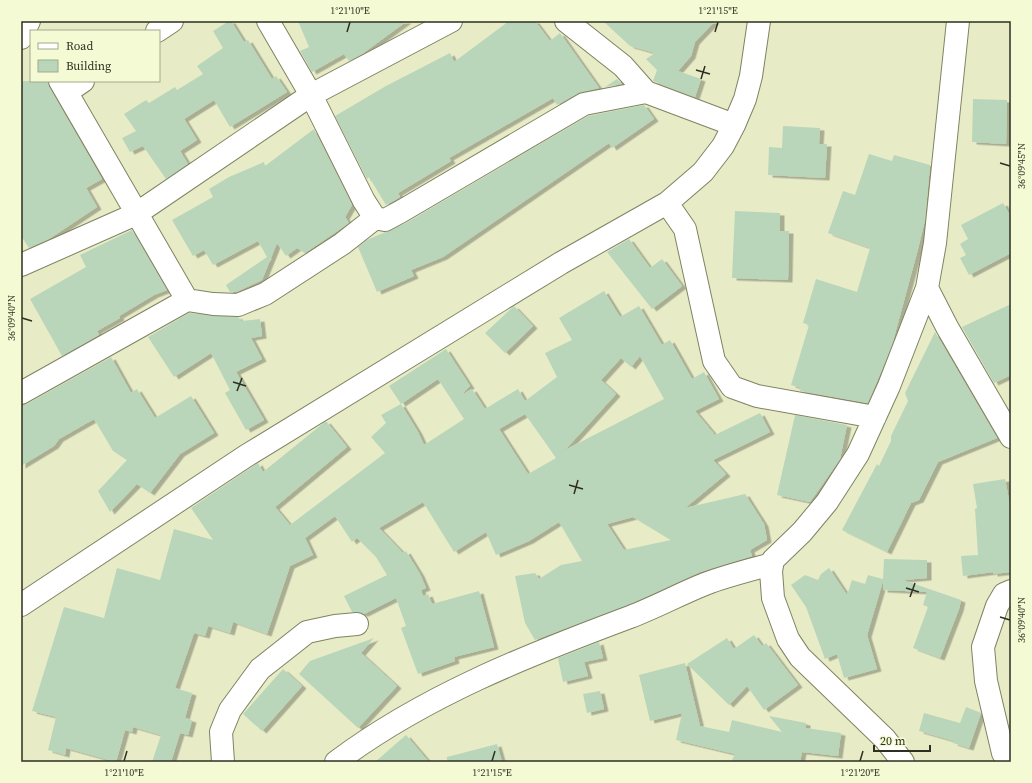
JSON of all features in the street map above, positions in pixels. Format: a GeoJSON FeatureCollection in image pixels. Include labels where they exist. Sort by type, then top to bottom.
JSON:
{"type":"FeatureCollection","features":[{"type":"Feature","properties":{"kind":"street"},"geometry":{"type":"LineString","coordinates":[[159,30],[172,21]]}},
{"type":"Feature","properties":{"kind":"street"},"geometry":{"type":"LineString","coordinates":[[268,21],[311,95],[364,201],[374,218],[384,220],[584,104],[646,92]]}},
{"type":"Feature","properties":{"kind":"street"},"geometry":{"type":"LineString","coordinates":[[21,265],[136,214],[311,95],[451,21]]}},
{"type":"Feature","properties":{"kind":"street"},"geometry":{"type":"LineString","coordinates":[[566,21],[623,66],[646,92],[734,125]]}},
{"type":"Feature","properties":{"kind":"street"},"geometry":{"type":"LineString","coordinates":[[21,605],[246,456],[561,263],[667,203],[703,172],[723,146],[734,125],[745,99],[751,76],[759,21]]}},
{"type":"Feature","properties":{"kind":"street"},"geometry":{"type":"LineString","coordinates":[[903,762],[885,739],[804,661],[788,639],[773,598],[771,583],[772,564],[773,560],[802,532],[827,502],[858,454],[889,386],[927,288],[935,243],[958,21]]}},
{"type":"Feature","properties":{"kind":"street"},"geometry":{"type":"LineString","coordinates":[[70,85],[136,214],[187,300]]}},
{"type":"Feature","properties":{"kind":"street"},"geometry":{"type":"LineString","coordinates":[[667,203],[685,229],[714,361],[732,387],[757,396],[875,417]]}},
{"type":"Feature","properties":{"kind":"street"},"geometry":{"type":"LineString","coordinates":[[21,393],[187,300],[214,304],[238,305],[265,294],[342,244],[374,218]]}},
{"type":"Feature","properties":{"kind":"street"},"geometry":{"type":"LineString","coordinates":[[927,288],[947,327],[1011,437]]}},
{"type":"Feature","properties":{"kind":"street"},"geometry":{"type":"LineString","coordinates":[[336,762],[377,734],[433,701],[545,649],[633,616],[707,583],[772,564]]}},
{"type":"Feature","properties":{"kind":"street"},"geometry":{"type":"LineString","coordinates":[[1008,762],[1003,753],[986,681],[983,647],[997,606],[1004,594],[1011,591]]}},
{"type":"Feature","properties":{"kind":"street"},"geometry":{"type":"LineString","coordinates":[[223,762],[221,732],[230,710],[260,669],[307,632],[335,626],[357,624]]}},
{"type":"Feature","properties":{"kind":"building"},"geometry":{"type":"Polygon","coordinates":[[[231,21],[244,42],[248,40],[272,79],[276,76],[287,92],[230,127],[214,100],[184,119],[197,140],[180,151],[188,164],[166,179],[143,146],[130,152],[122,138],[136,131],[124,114],[146,100],[149,103],[175,87],[177,90],[203,74],[197,66],[223,48],[213,31],[231,21]]]}},
{"type":"Feature","properties":{"kind":"building"},"geometry":{"type":"Polygon","coordinates":[[[298,21],[407,21],[362,54],[349,61],[344,54],[312,72],[300,51],[309,47],[298,21]]]}},
{"type":"Feature","properties":{"kind":"building"},"geometry":{"type":"Polygon","coordinates":[[[509,21],[535,21],[550,41],[560,33],[599,88],[578,93],[557,105],[553,98],[449,158],[451,161],[398,193],[400,197],[386,205],[369,177],[367,179],[335,116],[386,86],[450,53],[454,62],[509,21]]]}},
{"type":"Feature","properties":{"kind":"building"},"geometry":{"type":"Polygon","coordinates":[[[603,21],[715,21],[695,42],[691,56],[678,71],[701,79],[695,97],[653,81],[657,70],[646,59],[655,53],[630,46],[603,21]]]}},
{"type":"Feature","properties":{"kind":"building"},"geometry":{"type":"Polygon","coordinates":[[[617,79],[622,84],[605,87],[617,79]]]}},
{"type":"Feature","properties":{"kind":"building"},"geometry":{"type":"Polygon","coordinates":[[[21,81],[48,82],[49,87],[102,179],[86,188],[97,207],[49,239],[29,248],[21,236],[21,81]]]}},
{"type":"Feature","properties":{"kind":"building"},"geometry":{"type":"Polygon","coordinates":[[[973,99],[1007,100],[1006,144],[972,142],[973,99]]]}},
{"type":"Feature","properties":{"kind":"building"},"geometry":{"type":"Polygon","coordinates":[[[644,105],[654,119],[612,148],[609,143],[443,257],[411,270],[414,276],[377,292],[358,247],[367,240],[406,223],[588,116],[644,105]]]}},
{"type":"Feature","properties":{"kind":"building"},"geometry":{"type":"Polygon","coordinates":[[[783,126],[820,128],[819,144],[827,144],[825,178],[768,175],[769,147],[782,148],[783,126]]]}},
{"type":"Feature","properties":{"kind":"building"},"geometry":{"type":"Polygon","coordinates":[[[314,129],[352,205],[345,217],[349,223],[305,253],[297,248],[286,256],[277,243],[262,280],[236,292],[230,292],[226,285],[267,257],[258,241],[213,265],[204,250],[193,256],[172,220],[213,197],[209,189],[229,177],[264,162],[265,166],[314,129]]]}},
{"type":"Feature","properties":{"kind":"building"},"geometry":{"type":"Polygon","coordinates":[[[869,154],[892,161],[894,155],[930,165],[925,220],[918,249],[892,345],[868,403],[800,391],[801,388],[791,385],[809,325],[803,323],[816,279],[857,292],[870,248],[828,233],[843,191],[855,195],[869,154]]]}},
{"type":"Feature","properties":{"kind":"building"},"geometry":{"type":"Polygon","coordinates":[[[1003,203],[1011,217],[1011,253],[969,275],[960,258],[966,255],[960,244],[968,239],[961,225],[1003,203]]]}},
{"type":"Feature","properties":{"kind":"building"},"geometry":{"type":"Polygon","coordinates":[[[735,211],[780,213],[780,231],[789,231],[788,280],[732,278],[735,211]]]}},
{"type":"Feature","properties":{"kind":"building"},"geometry":{"type":"Polygon","coordinates":[[[132,230],[167,290],[154,295],[119,316],[120,318],[97,331],[99,335],[62,356],[30,299],[86,267],[80,255],[132,230]]]}},
{"type":"Feature","properties":{"kind":"building"},"geometry":{"type":"Polygon","coordinates":[[[629,239],[650,268],[662,259],[682,286],[652,309],[607,252],[629,239]]]}},
{"type":"Feature","properties":{"kind":"building"},"geometry":{"type":"Polygon","coordinates":[[[604,291],[620,317],[639,306],[662,345],[670,340],[692,379],[704,372],[719,399],[695,411],[715,435],[760,413],[770,432],[713,460],[726,474],[685,508],[745,494],[764,524],[767,540],[750,550],[752,556],[700,572],[635,602],[535,640],[525,623],[515,576],[535,573],[539,579],[561,565],[582,561],[559,522],[529,541],[496,555],[486,532],[454,552],[423,502],[379,528],[403,553],[406,551],[420,574],[426,588],[421,590],[423,596],[428,594],[432,604],[479,591],[494,647],[454,657],[455,661],[418,674],[401,628],[406,626],[396,598],[364,614],[352,612],[344,596],[387,575],[376,557],[357,538],[352,542],[335,516],[305,538],[313,555],[290,566],[267,634],[233,622],[230,633],[208,626],[205,636],[194,633],[175,688],[192,693],[185,718],[192,720],[188,735],[180,733],[171,762],[152,762],[161,735],[133,727],[132,732],[125,730],[116,762],[66,748],[65,755],[48,750],[56,717],[32,711],[64,607],[104,618],[117,568],[160,580],[174,529],[213,540],[191,508],[258,463],[263,472],[326,421],[347,447],[275,507],[290,525],[385,453],[371,437],[386,423],[381,415],[401,404],[389,386],[446,349],[470,386],[461,395],[472,389],[485,409],[518,389],[525,401],[557,377],[545,353],[572,340],[559,318],[604,291]],[[640,356],[631,367],[621,358],[601,380],[616,394],[565,450],[664,399],[640,356]],[[438,379],[401,404],[424,445],[464,419],[438,379]],[[525,414],[499,429],[528,474],[556,458],[525,414]],[[633,517],[607,524],[624,550],[671,540],[633,517]]]}},
{"type":"Feature","properties":{"kind":"building"},"geometry":{"type":"Polygon","coordinates":[[[1011,304],[1011,375],[994,383],[962,327],[1011,304]]]}},
{"type":"Feature","properties":{"kind":"building"},"geometry":{"type":"Polygon","coordinates":[[[514,306],[533,326],[505,353],[485,333],[514,306]]]}},
{"type":"Feature","properties":{"kind":"building"},"geometry":{"type":"Polygon","coordinates":[[[189,313],[238,317],[241,321],[260,319],[262,336],[251,338],[262,359],[236,372],[264,420],[246,430],[225,393],[230,390],[211,353],[174,377],[148,337],[189,313]]]}},
{"type":"Feature","properties":{"kind":"building"},"geometry":{"type":"Polygon","coordinates":[[[935,332],[997,438],[938,462],[919,500],[911,503],[887,552],[842,530],[877,464],[879,466],[891,441],[891,436],[908,401],[905,393],[935,332]]]}},
{"type":"Feature","properties":{"kind":"building"},"geometry":{"type":"Polygon","coordinates":[[[111,357],[131,393],[137,389],[155,418],[191,396],[214,433],[180,454],[150,493],[137,484],[110,512],[98,491],[127,460],[113,451],[94,419],[59,439],[54,446],[21,466],[21,405],[27,404],[111,357]]]}},
{"type":"Feature","properties":{"kind":"building"},"geometry":{"type":"Polygon","coordinates":[[[795,415],[847,425],[840,459],[810,502],[777,495],[795,415]]]}},
{"type":"Feature","properties":{"kind":"building"},"geometry":{"type":"Polygon","coordinates":[[[1005,479],[1011,511],[1011,572],[993,574],[993,572],[963,576],[961,556],[978,555],[975,509],[977,508],[973,484],[1005,479]]]}},
{"type":"Feature","properties":{"kind":"building"},"geometry":{"type":"Polygon","coordinates":[[[884,559],[927,560],[927,578],[903,580],[961,600],[959,609],[940,658],[913,648],[928,607],[923,605],[927,592],[883,590],[883,581],[867,635],[877,669],[844,678],[837,654],[825,659],[806,607],[791,585],[805,575],[818,580],[821,574],[829,568],[847,595],[852,580],[865,584],[868,575],[883,579],[884,559]]]}},
{"type":"Feature","properties":{"kind":"building"},"geometry":{"type":"Polygon","coordinates":[[[754,635],[762,646],[766,643],[798,685],[764,710],[747,686],[729,705],[687,664],[727,638],[734,649],[754,635]]]}},
{"type":"Feature","properties":{"kind":"building"},"geometry":{"type":"Polygon","coordinates":[[[374,638],[361,653],[397,686],[358,728],[299,674],[310,661],[374,638]]]}},
{"type":"Feature","properties":{"kind":"building"},"geometry":{"type":"Polygon","coordinates":[[[599,642],[603,658],[584,662],[588,676],[563,682],[558,658],[599,642]]]}},
{"type":"Feature","properties":{"kind":"building"},"geometry":{"type":"Polygon","coordinates":[[[685,663],[700,726],[729,732],[732,720],[782,732],[769,716],[806,723],[806,728],[841,733],[838,756],[802,752],[800,762],[731,762],[735,754],[676,740],[682,713],[650,721],[639,675],[685,663]]]}},
{"type":"Feature","properties":{"kind":"building"},"geometry":{"type":"Polygon","coordinates":[[[283,669],[302,686],[262,731],[243,714],[283,669]]]}},
{"type":"Feature","properties":{"kind":"building"},"geometry":{"type":"Polygon","coordinates":[[[600,691],[604,709],[587,713],[583,694],[600,691]]]}},
{"type":"Feature","properties":{"kind":"building"},"geometry":{"type":"Polygon","coordinates":[[[966,707],[981,713],[969,748],[953,743],[954,741],[919,731],[924,713],[960,723],[966,707]]]}},
{"type":"Feature","properties":{"kind":"building"},"geometry":{"type":"Polygon","coordinates":[[[406,735],[429,762],[375,762],[406,735]]]}},
{"type":"Feature","properties":{"kind":"building"},"geometry":{"type":"Polygon","coordinates":[[[497,744],[502,762],[447,762],[447,757],[497,744]]]}}]}
